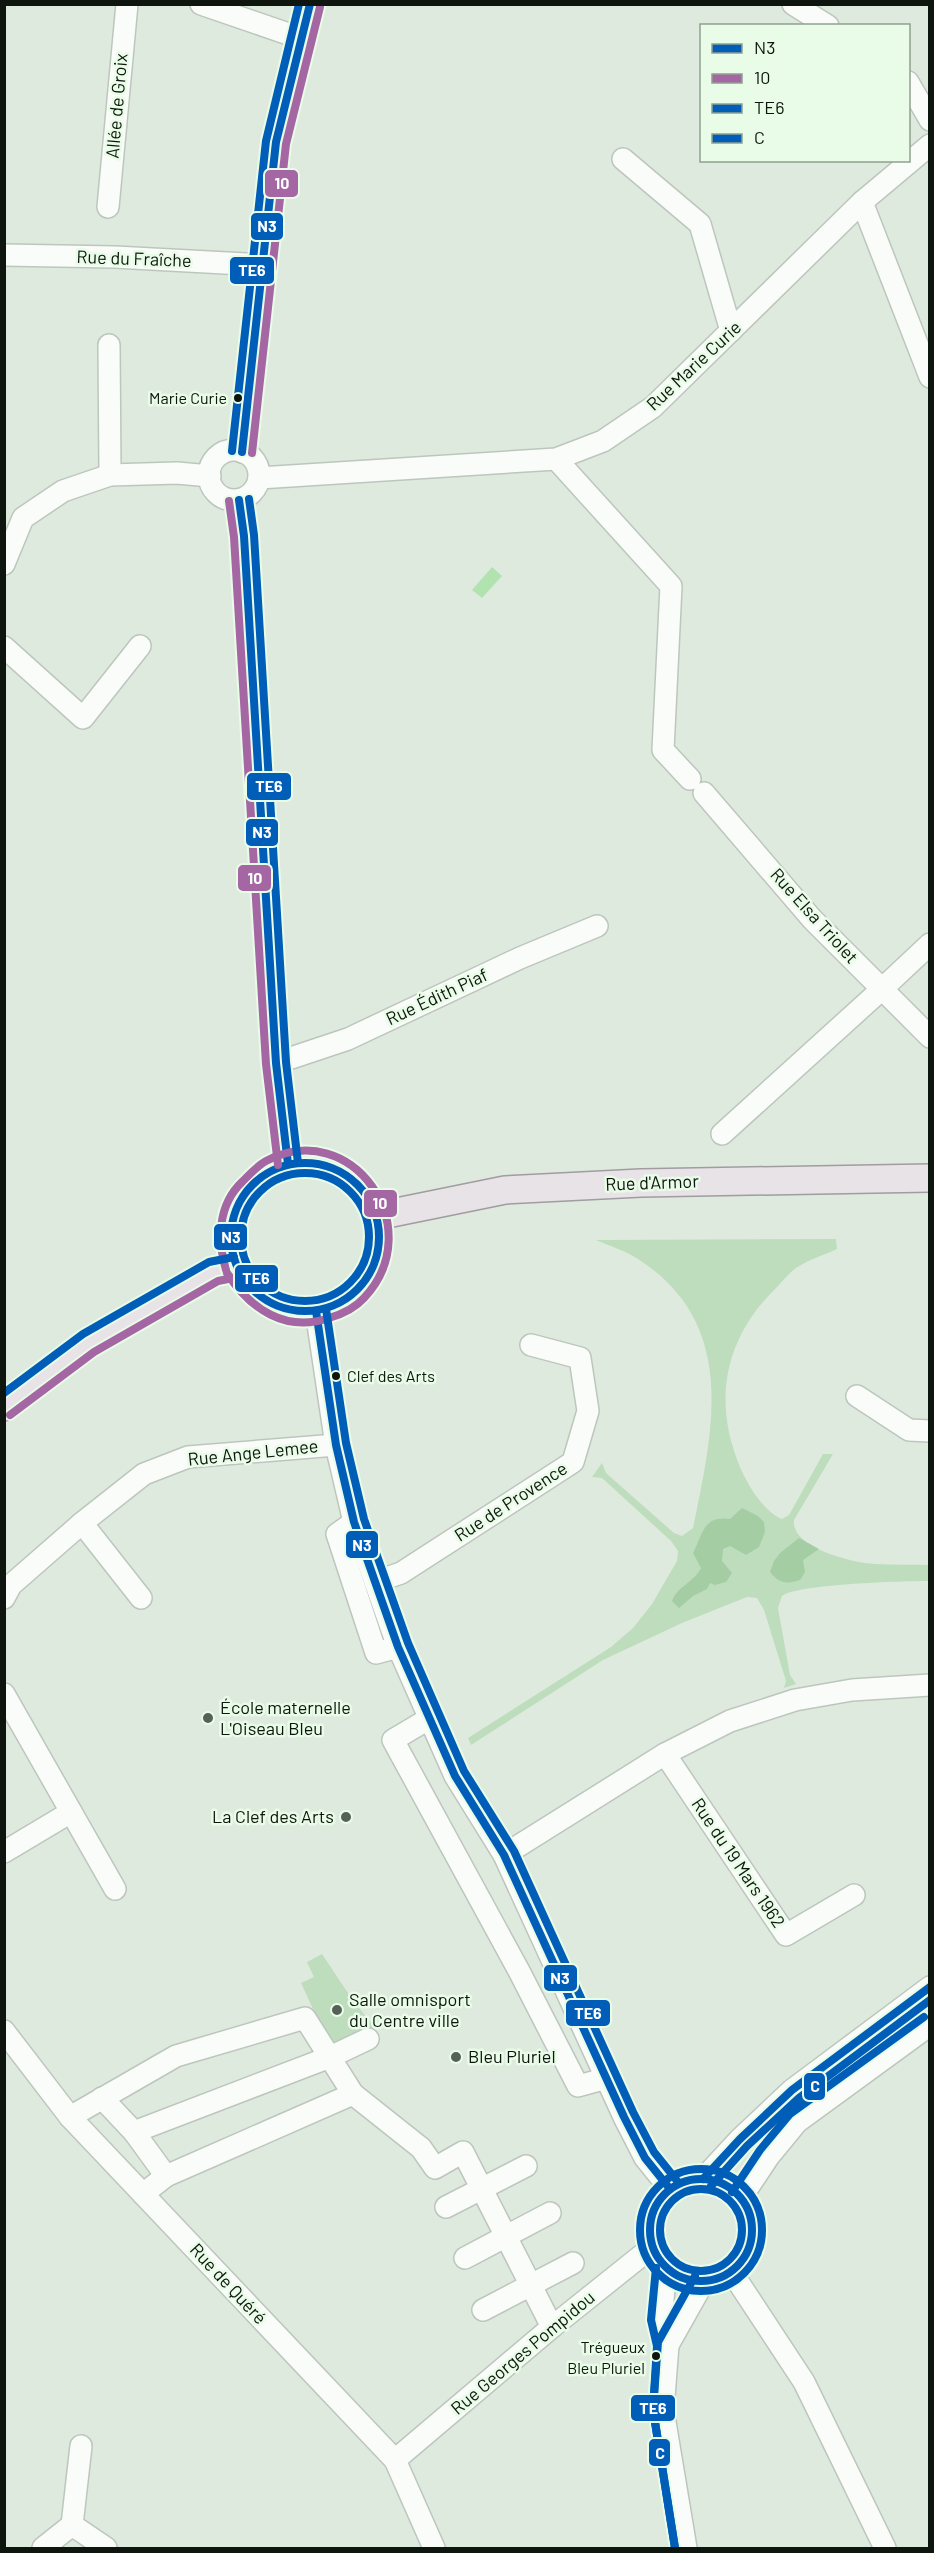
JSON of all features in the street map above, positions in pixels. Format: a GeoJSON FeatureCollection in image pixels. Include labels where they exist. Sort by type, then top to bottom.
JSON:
{"type":"FeatureCollection","features":[{"type":"Feature","properties":{"kind":"main road"},"geometry":{"type":"LineString","coordinates":[[310,1162],[332,1167],[352,1179],[367,1196],[377,1216],[380,1241],[374,1266],[360,1288],[340,1303],[316,1311],[292,1311],[268,1303],[249,1288],[236,1267],[230,1246],[231,1224],[238,1203],[250,1186],[267,1172],[288,1164],[310,1162]]}},
{"type":"Feature","properties":{"kind":"main road","name":"Rue d'Armor"},"geometry":{"type":"LineString","coordinates":[[377,1216],[505,1190],[641,1183],[930,1178]]}},
{"type":"Feature","properties":{"kind":"main road"},"geometry":{"type":"LineString","coordinates":[[4,1407],[88,1343],[214,1271],[236,1267]]}},
{"type":"Feature","properties":{"kind":"street","name":"Allée de Groix"},"geometry":{"type":"LineString","coordinates":[[108,207],[127,4]]}},
{"type":"Feature","properties":{"kind":"street"},"geometry":{"type":"LineString","coordinates":[[201,4],[300,38]]}},
{"type":"Feature","properties":{"kind":"street"},"geometry":{"type":"LineString","coordinates":[[243,452],[276,142],[310,4]]}},
{"type":"Feature","properties":{"kind":"street"},"geometry":{"type":"LineString","coordinates":[[794,4],[825,24]]}},
{"type":"Feature","properties":{"kind":"street"},"geometry":{"type":"LineString","coordinates":[[910,84],[930,120]]}},
{"type":"Feature","properties":{"kind":"street","name":"Rue Marie Curie"},"geometry":{"type":"LineString","coordinates":[[910,161],[930,144]]}},
{"type":"Feature","properties":{"kind":"street"},"geometry":{"type":"LineString","coordinates":[[623,159],[700,224],[731,331]]}},
{"type":"Feature","properties":{"kind":"street","name":"Rue Marie Curie"},"geometry":{"type":"LineString","coordinates":[[259,478],[556,459],[603,441],[653,407],[862,202],[909,162]]}},
{"type":"Feature","properties":{"kind":"street"},"geometry":{"type":"LineString","coordinates":[[862,202],[930,377]]}},
{"type":"Feature","properties":{"kind":"street","name":"Rue du Fraîche"},"geometry":{"type":"LineString","coordinates":[[4,255],[116,256],[263,265]]}},
{"type":"Feature","properties":{"kind":"street"},"geometry":{"type":"LineString","coordinates":[[110,345],[110,475]]}},
{"type":"Feature","properties":{"kind":"street"},"geometry":{"type":"LineString","coordinates":[[226,452],[243,452],[256,463],[259,478],[252,493],[239,500],[231,500],[217,493],[212,487],[210,476],[213,463],[218,456],[226,452]]}},
{"type":"Feature","properties":{"kind":"street","name":"Rue Elsa Triolet"},"geometry":{"type":"LineString","coordinates":[[556,459],[671,586],[663,750],[812,919],[930,1037]]}},
{"type":"Feature","properties":{"kind":"street"},"geometry":{"type":"LineString","coordinates":[[4,564],[23,518],[63,491],[110,475],[177,473],[210,476]]}},
{"type":"Feature","properties":{"kind":"street"},"geometry":{"type":"LineString","coordinates":[[239,500],[244,536],[276,1063],[288,1164]]}},
{"type":"Feature","properties":{"kind":"street"},"geometry":{"type":"LineString","coordinates":[[4,647],[83,718],[140,646]]}},
{"type":"Feature","properties":{"kind":"street","name":"Rue Édith Piaf"},"geometry":{"type":"LineString","coordinates":[[276,1063],[348,1039],[520,958],[597,926]]}},
{"type":"Feature","properties":{"kind":"street"},"geometry":{"type":"LineString","coordinates":[[722,1134],[930,945]]}},
{"type":"Feature","properties":{"kind":"street"},"geometry":{"type":"LineString","coordinates":[[316,1311],[336,1445],[354,1522],[398,1647],[455,1776],[504,1855],[645,2158],[670,2189]]}},
{"type":"Feature","properties":{"kind":"street","name":"Rue de Provence"},"geometry":{"type":"LineString","coordinates":[[375,1582],[401,1573],[573,1462],[588,1411],[580,1358],[531,1345]]}},
{"type":"Feature","properties":{"kind":"street"},"geometry":{"type":"LineString","coordinates":[[856,1396],[909,1430],[930,1431]]}},
{"type":"Feature","properties":{"kind":"street","name":"Rue Ange Lemee"},"geometry":{"type":"LineString","coordinates":[[4,1598],[11,1585],[82,1523],[144,1474],[188,1457],[336,1445]]}},
{"type":"Feature","properties":{"kind":"street"},"geometry":{"type":"LineString","coordinates":[[354,1522],[337,1534],[376,1653],[398,1647]]}},
{"type":"Feature","properties":{"kind":"street"},"geometry":{"type":"LineString","coordinates":[[82,1523],[141,1598]]}},
{"type":"Feature","properties":{"kind":"street"},"geometry":{"type":"LineString","coordinates":[[504,1855],[665,1754],[730,1721],[795,1700],[852,1690],[930,1685]]}},
{"type":"Feature","properties":{"kind":"street"},"geometry":{"type":"LineString","coordinates":[[4,1694],[115,1889]]}},
{"type":"Feature","properties":{"kind":"street"},"geometry":{"type":"LineString","coordinates":[[430,1719],[393,1740],[519,1971],[578,2086],[607,2078]]}},
{"type":"Feature","properties":{"kind":"street","name":"Rue du 19 Mars 1962"},"geometry":{"type":"LineString","coordinates":[[665,1754],[786,1935],[854,1895]]}},
{"type":"Feature","properties":{"kind":"street"},"geometry":{"type":"LineString","coordinates":[[4,1852],[71,1812]]}},
{"type":"Feature","properties":{"kind":"street"},"geometry":{"type":"LineString","coordinates":[[519,1971],[552,1958]]}},
{"type":"Feature","properties":{"kind":"street"},"geometry":{"type":"LineString","coordinates":[[704,2179],[740,2139],[792,2090],[930,1987]]}},
{"type":"Feature","properties":{"kind":"street"},"geometry":{"type":"LineString","coordinates":[[70,2117],[176,2056],[305,2018],[353,2094],[421,2148],[435,2168],[463,2152],[552,2327]]}},
{"type":"Feature","properties":{"kind":"street"},"geometry":{"type":"LineString","coordinates":[[741,2198],[769,2156],[797,2122],[930,2025]]}},
{"type":"Feature","properties":{"kind":"street","name":"Rue de Quéré"},"geometry":{"type":"LineString","coordinates":[[4,2031],[70,2117],[395,2460],[434,2548]]}},
{"type":"Feature","properties":{"kind":"street"},"geometry":{"type":"LineString","coordinates":[[134,2132],[330,2057],[368,2039]]}},
{"type":"Feature","properties":{"kind":"street"},"geometry":{"type":"LineString","coordinates":[[143,2194],[166,2176],[353,2094]]}},
{"type":"Feature","properties":{"kind":"street"},"geometry":{"type":"LineString","coordinates":[[102,2098],[134,2132],[166,2176]]}},
{"type":"Feature","properties":{"kind":"street"},"geometry":{"type":"LineString","coordinates":[[446,2207],[481,2187],[526,2166]]}},
{"type":"Feature","properties":{"kind":"street"},"geometry":{"type":"LineString","coordinates":[[704,2179],[724,2185],[741,2198],[749,2212],[751,2237],[743,2260],[731,2271],[719,2278],[691,2281],[666,2269],[652,2247],[649,2231],[652,2215],[659,2200],[670,2189],[686,2181],[704,2179]]}},
{"type":"Feature","properties":{"kind":"street"},"geometry":{"type":"LineString","coordinates":[[465,2258],[550,2213]]}},
{"type":"Feature","properties":{"kind":"street","name":"Rue Georges Pompidou"},"geometry":{"type":"LineString","coordinates":[[395,2460],[552,2327],[652,2247]]}},
{"type":"Feature","properties":{"kind":"street"},"geometry":{"type":"LineString","coordinates":[[483,2310],[573,2263]]}},
{"type":"Feature","properties":{"kind":"street"},"geometry":{"type":"LineString","coordinates":[[666,2269],[661,2320],[668,2345],[663,2410],[686,2548]]}},
{"type":"Feature","properties":{"kind":"street"},"geometry":{"type":"LineString","coordinates":[[731,2271],[804,2382],[885,2548]]}},
{"type":"Feature","properties":{"kind":"street"},"geometry":{"type":"LineString","coordinates":[[668,2345],[704,2281]]}},
{"type":"Feature","properties":{"kind":"street"},"geometry":{"type":"LineString","coordinates":[[43,2548],[72,2525],[81,2446]]}},
{"type":"Feature","properties":{"kind":"street"},"geometry":{"type":"LineString","coordinates":[[72,2525],[106,2548]]}},
{"type":"Feature","properties":{"kind":"shaded area"},"geometry":{"type":"Polygon","coordinates":[[[492,567],[502,576],[482,598],[472,590],[492,567]]]}},
{"type":"Feature","properties":{"kind":"shaded area"},"geometry":{"type":"Polygon","coordinates":[[[836,1239],[837,1249],[793,1270],[759,1307],[745,1328],[728,1371],[727,1418],[731,1442],[740,1467],[752,1489],[769,1510],[782,1519],[789,1515],[823,1454],[833,1454],[794,1520],[795,1529],[800,1537],[829,1554],[859,1562],[929,1565],[929,1581],[829,1586],[792,1592],[782,1596],[778,1608],[790,1675],[796,1684],[784,1688],[786,1681],[764,1610],[757,1598],[747,1597],[682,1623],[603,1660],[471,1745],[468,1738],[611,1647],[633,1628],[652,1604],[677,1561],[678,1551],[671,1541],[602,1478],[592,1477],[602,1463],[606,1473],[674,1533],[682,1536],[693,1528],[707,1454],[711,1417],[711,1381],[705,1347],[692,1315],[670,1285],[638,1259],[596,1240],[836,1239]]]}},
{"type":"Feature","properties":{"kind":"shaded area"},"geometry":{"type":"Polygon","coordinates":[[[742,1508],[758,1516],[764,1522],[765,1532],[759,1547],[746,1555],[730,1546],[723,1549],[722,1561],[732,1573],[726,1582],[715,1585],[710,1583],[707,1589],[693,1596],[679,1608],[672,1601],[701,1568],[693,1553],[705,1527],[714,1520],[730,1519],[742,1508]]]}},
{"type":"Feature","properties":{"kind":"shaded area"},"geometry":{"type":"Polygon","coordinates":[[[799,1538],[819,1549],[803,1560],[805,1572],[800,1580],[780,1581],[770,1572],[774,1561],[780,1553],[799,1538]]]}},
{"type":"Feature","properties":{"kind":"shaded area","name":"Salle omnisport du Centre ville"},"geometry":{"type":"Polygon","coordinates":[[[322,1954],[354,2002],[375,2027],[332,2050],[301,1983],[314,1977],[307,1962],[322,1954]]]}},
{"type":"Feature","properties":{"kind":"transit line","name":"TE6"},"geometry":{"type":"LineString","coordinates":[[232,451],[266,141],[299,4]]}},
{"type":"Feature","properties":{"kind":"transit line","name":"N3"},"geometry":{"type":"LineString","coordinates":[[242,452],[276,142],[310,4]]}},
{"type":"Feature","properties":{"kind":"transit line","name":"10"},"geometry":{"type":"LineString","coordinates":[[252,453],[286,144],[320,7]]}},
{"type":"Feature","properties":{"kind":"transit line","name":"TE6"},"geometry":{"type":"LineString","coordinates":[[249,499],[254,535],[286,1062],[298,1163]]}},
{"type":"Feature","properties":{"kind":"transit line","name":"N3"},"geometry":{"type":"LineString","coordinates":[[239,500],[244,536],[276,1063],[288,1164]]}},
{"type":"Feature","properties":{"kind":"transit line","name":"10"},"geometry":{"type":"LineString","coordinates":[[229,501],[234,537],[266,1064],[278,1165]]}},
{"type":"Feature","properties":{"kind":"transit line","name":"10"},"geometry":{"type":"LineString","coordinates":[[226,1270],[221,1235],[228,1201],[242,1182],[266,1161],[298,1151],[327,1154],[352,1166],[372,1186],[385,1212],[389,1241],[382,1270],[364,1298],[339,1315],[313,1322],[284,1320],[270,1315],[247,1297],[227,1273]]}},
{"type":"Feature","properties":{"kind":"transit line","name":"N3"},"geometry":{"type":"LineString","coordinates":[[305,1163],[333,1168],[358,1184],[374,1209],[379,1237],[374,1265],[358,1290],[333,1306],[305,1311],[277,1306],[252,1290],[236,1265],[231,1237],[236,1209],[252,1184],[277,1168],[305,1163]]}},
{"type":"Feature","properties":{"kind":"transit line","name":"TE6"},"geometry":{"type":"LineString","coordinates":[[305,1173],[329,1178],[350,1192],[364,1213],[369,1237],[364,1261],[350,1282],[329,1296],[305,1301],[281,1296],[260,1282],[246,1261],[241,1237],[246,1213],[260,1192],[281,1178],[305,1173]]}},
{"type":"Feature","properties":{"kind":"transit line","name":"TE6"},"geometry":{"type":"LineString","coordinates":[[4,1393],[83,1334],[209,1262],[234,1257]]}},
{"type":"Feature","properties":{"kind":"transit line","name":"10"},"geometry":{"type":"LineString","coordinates":[[10,1415],[94,1352],[218,1281],[238,1277]]}},
{"type":"Feature","properties":{"kind":"transit line","name":"TE6"},"geometry":{"type":"LineString","coordinates":[[326,1309],[346,1443],[364,1519],[408,1643],[464,1771],[514,1851],[633,2112],[654,2152],[678,2182]]}},
{"type":"Feature","properties":{"kind":"transit line","name":"N3"},"geometry":{"type":"LineString","coordinates":[[316,1311],[336,1445],[354,1522],[398,1647],[455,1776],[504,1855],[624,2117],[645,2158],[670,2189]]}},
{"type":"Feature","properties":{"kind":"transit line","name":"N3"},"geometry":{"type":"LineString","coordinates":[[703,2179],[740,2139],[792,2090],[930,1987]]}},
{"type":"Feature","properties":{"kind":"transit line","name":"C"},"geometry":{"type":"LineString","coordinates":[[711,2186],[747,2146],[799,2098],[930,2000]]}},
{"type":"Feature","properties":{"kind":"transit line","name":"TE6"},"geometry":{"type":"LineString","coordinates":[[732,2192],[760,2150],[790,2114],[924,2017]]}},
{"type":"Feature","properties":{"kind":"transit line","name":"C"},"geometry":{"type":"LineString","coordinates":[[701,2169],[724,2173],[744,2187],[758,2207],[762,2230],[758,2253],[744,2273],[724,2287],[701,2291],[678,2287],[658,2273],[644,2253],[640,2230],[644,2207],[658,2187],[678,2173],[701,2169]]}},
{"type":"Feature","properties":{"kind":"transit line","name":"N3"},"geometry":{"type":"LineString","coordinates":[[701,2179],[721,2183],[737,2194],[748,2210],[752,2230],[748,2250],[737,2266],[721,2277],[701,2281],[681,2277],[665,2266],[654,2250],[650,2230],[654,2210],[665,2194],[681,2183],[701,2179]]}},
{"type":"Feature","properties":{"kind":"transit line","name":"TE6"},"geometry":{"type":"LineString","coordinates":[[701,2189],[717,2193],[730,2201],[738,2214],[742,2230],[738,2246],[730,2259],[717,2267],[701,2271],[685,2267],[672,2259],[664,2246],[660,2230],[664,2214],[672,2201],[685,2193],[701,2189]]}},
{"type":"Feature","properties":{"kind":"transit line","name":"C"},"geometry":{"type":"LineString","coordinates":[[656,2268],[651,2320],[657,2346],[653,2410],[675,2548]]}},
{"type":"Feature","properties":{"kind":"transit line","name":"TE6"},"geometry":{"type":"LineString","coordinates":[[675,2548],[653,2409],[658,2342],[695,2276]]}},
{"type":"Feature","properties":{"kind":"place","name":"Marie Curie"},"geometry":{"type":"Point","coordinates":[238,398]}},
{"type":"Feature","properties":{"kind":"place","name":"Clef des Arts"},"geometry":{"type":"Point","coordinates":[336,1376]}},
{"type":"Feature","properties":{"kind":"place","name":"École maternelle L'Oiseau Bleu"},"geometry":{"type":"Point","coordinates":[208,1718]}},
{"type":"Feature","properties":{"kind":"place","name":"La Clef des Arts"},"geometry":{"type":"Point","coordinates":[346,1817]}},
{"type":"Feature","properties":{"kind":"place","name":"Salle omnisport du Centre ville"},"geometry":{"type":"Point","coordinates":[337,2010]}},
{"type":"Feature","properties":{"kind":"place","name":"Bleu Pluriel"},"geometry":{"type":"Point","coordinates":[456,2057]}},
{"type":"Feature","properties":{"kind":"place","name":"Trégueux Bleu Pluriel"},"geometry":{"type":"Point","coordinates":[656,2356]}}]}
